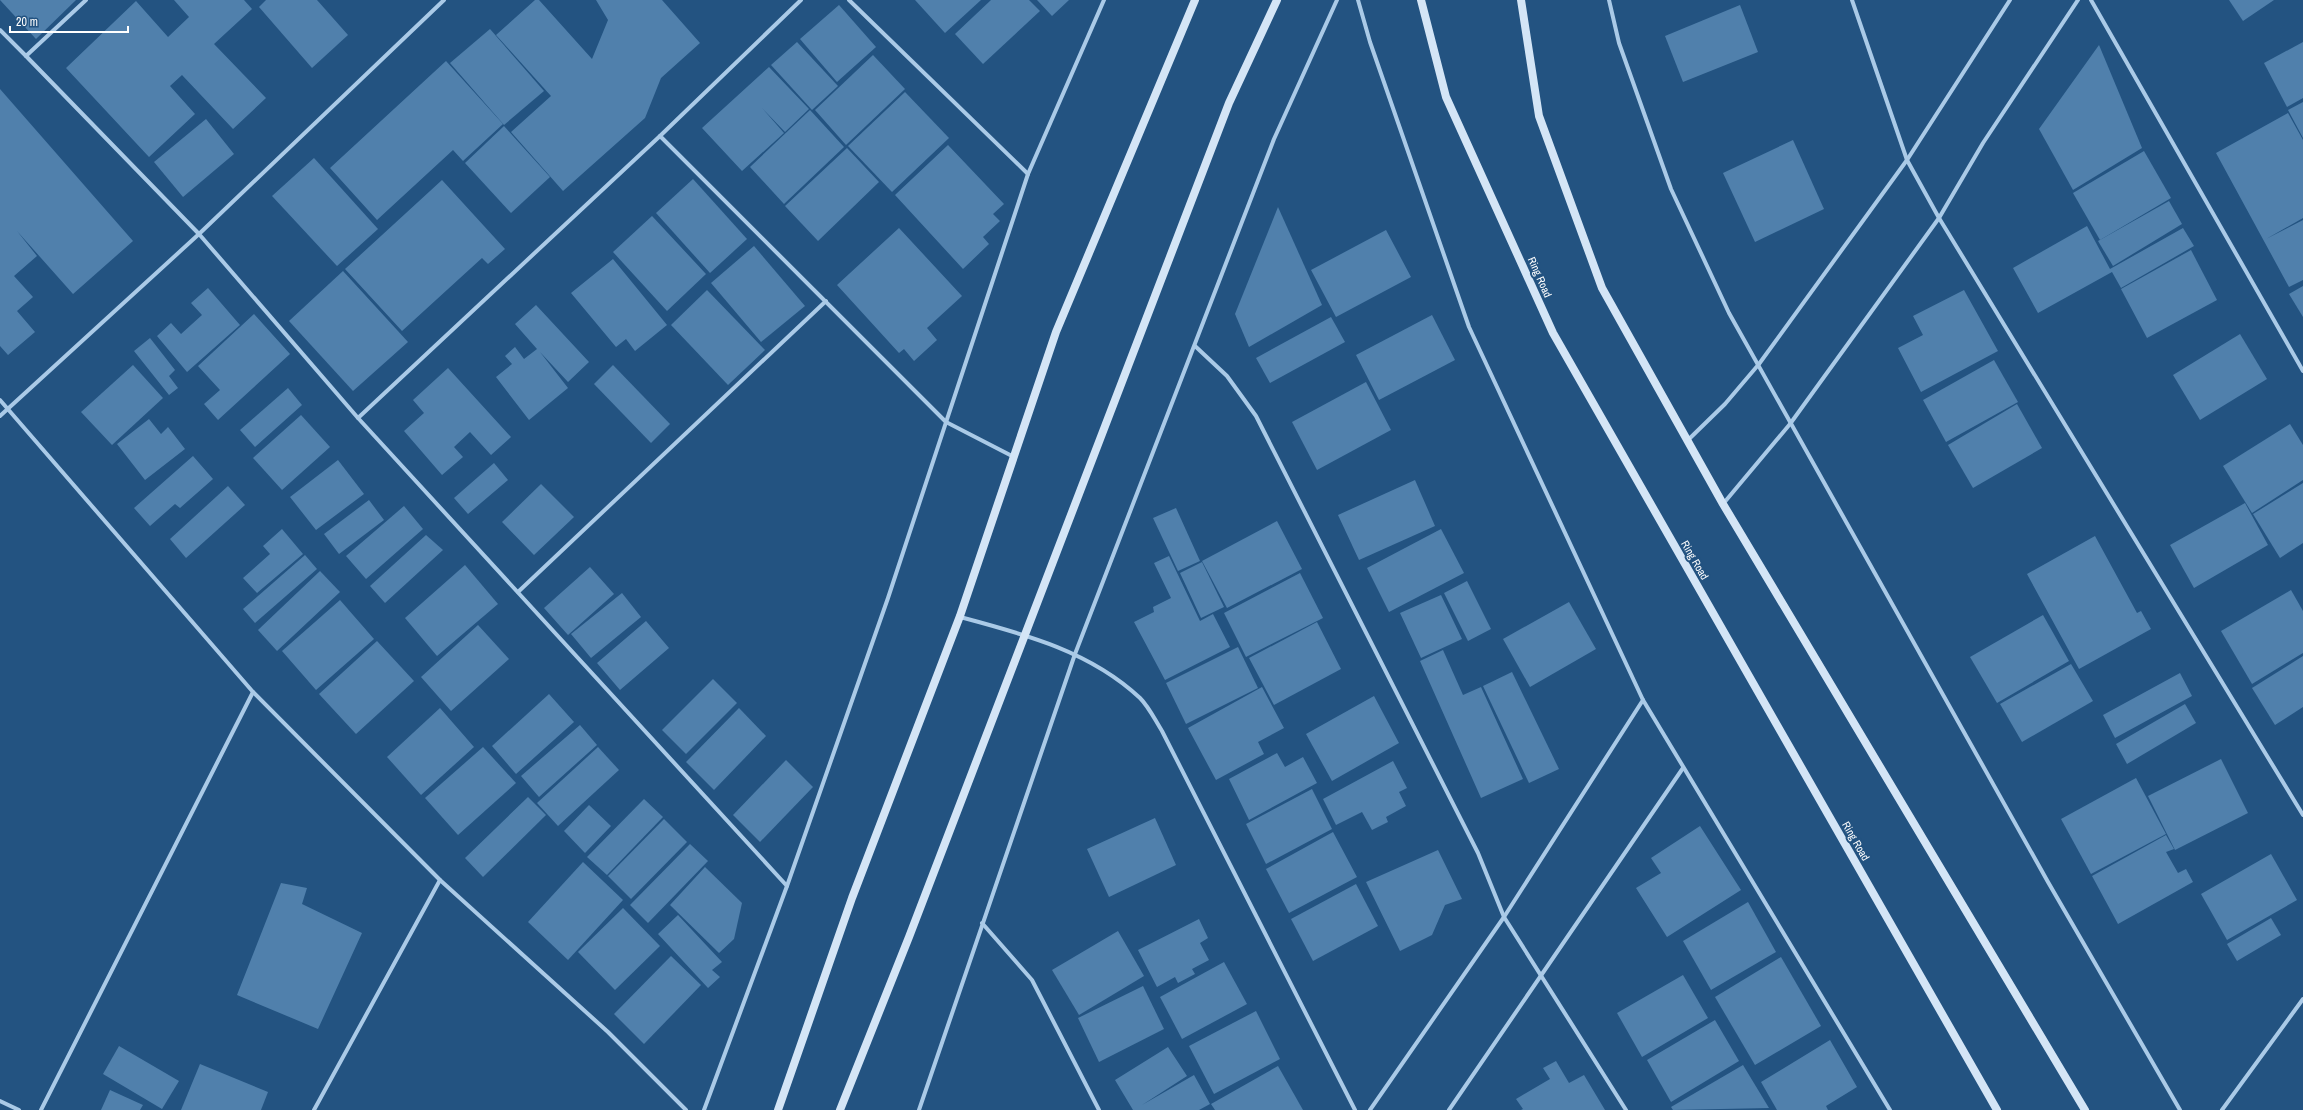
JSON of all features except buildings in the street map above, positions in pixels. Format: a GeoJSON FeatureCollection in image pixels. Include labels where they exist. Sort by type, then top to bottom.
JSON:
{"type":"FeatureCollection","features":[{"type":"Feature","properties":{"kind":"main road"},"geometry":{"type":"LineString","coordinates":[[778,1110],[852,898],[960,616],[1056,332],[1195,0]]}},
{"type":"Feature","properties":{"kind":"main road"},"geometry":{"type":"LineString","coordinates":[[840,1110],[909,937],[1229,104],[1277,0]]}},
{"type":"Feature","properties":{"kind":"main road","name":"Ring Road"},"geometry":{"type":"LineString","coordinates":[[1421,0],[1446,97],[1553,333],[1997,1110]]}},
{"type":"Feature","properties":{"kind":"main road"},"geometry":{"type":"LineString","coordinates":[[1521,0],[1539,116],[1602,288],[1722,504],[2085,1110]]}},
{"type":"Feature","properties":{"kind":"street"},"geometry":{"type":"LineString","coordinates":[[26,56],[86,0]]}},
{"type":"Feature","properties":{"kind":"street"},"geometry":{"type":"LineString","coordinates":[[0,416],[199,234],[444,0]]}},
{"type":"Feature","properties":{"kind":"street"},"geometry":{"type":"LineString","coordinates":[[358,418],[660,136],[801,0]]}},
{"type":"Feature","properties":{"kind":"street"},"geometry":{"type":"LineString","coordinates":[[849,0],[1028,174]]}},
{"type":"Feature","properties":{"kind":"street"},"geometry":{"type":"LineString","coordinates":[[704,1110],[787,886],[888,598],[1028,174],[1104,0]]}},
{"type":"Feature","properties":{"kind":"street"},"geometry":{"type":"LineString","coordinates":[[919,1110],[1075,654],[1274,139],[1336,0]]}},
{"type":"Feature","properties":{"kind":"street"},"geometry":{"type":"LineString","coordinates":[[1358,0],[1370,42],[1469,327],[1643,700],[1890,1110]]}},
{"type":"Feature","properties":{"kind":"street"},"geometry":{"type":"LineString","coordinates":[[1609,0],[1619,43],[1670,189],[1729,313],[2048,882],[2180,1110]]}},
{"type":"Feature","properties":{"kind":"street"},"geometry":{"type":"LineString","coordinates":[[1852,0],[1907,160],[1939,218],[2303,815]]}},
{"type":"Feature","properties":{"kind":"street"},"geometry":{"type":"LineString","coordinates":[[1687,442],[1725,404],[1758,364],[1907,160],[2010,0]]}},
{"type":"Feature","properties":{"kind":"street"},"geometry":{"type":"LineString","coordinates":[[1722,504],[1790,424],[1939,218],[1983,143],[2078,0]]}},
{"type":"Feature","properties":{"kind":"street"},"geometry":{"type":"LineString","coordinates":[[2091,0],[2303,371]]}},
{"type":"Feature","properties":{"kind":"street"},"geometry":{"type":"LineString","coordinates":[[0,30],[199,234],[358,418],[787,886]]}},
{"type":"Feature","properties":{"kind":"street"},"geometry":{"type":"LineString","coordinates":[[660,136],[946,422],[1014,457]]}},
{"type":"Feature","properties":{"kind":"street"},"geometry":{"type":"LineString","coordinates":[[518,592],[826,301]]}},
{"type":"Feature","properties":{"kind":"street"},"geometry":{"type":"LineString","coordinates":[[1195,346],[1227,376],[1256,416],[1478,853],[1504,917],[1626,1110]]}},
{"type":"Feature","properties":{"kind":"street"},"geometry":{"type":"LineString","coordinates":[[0,400],[253,692],[440,880],[608,1032],[686,1110]]}},
{"type":"Feature","properties":{"kind":"street"},"geometry":{"type":"LineString","coordinates":[[960,616],[1025,634],[1075,654],[1113,676],[1141,699],[1162,731],[1355,1110]]}},
{"type":"Feature","properties":{"kind":"street"},"geometry":{"type":"LineString","coordinates":[[41,1110],[253,692]]}},
{"type":"Feature","properties":{"kind":"street"},"geometry":{"type":"LineString","coordinates":[[1370,1110],[1504,917],[1643,700]]}},
{"type":"Feature","properties":{"kind":"street"},"geometry":{"type":"LineString","coordinates":[[1449,1110],[1542,977],[1684,768]]}},
{"type":"Feature","properties":{"kind":"street"},"geometry":{"type":"LineString","coordinates":[[314,1110],[440,880]]}},
{"type":"Feature","properties":{"kind":"street"},"geometry":{"type":"LineString","coordinates":[[982,923],[1032,980],[1099,1110]]}},
{"type":"Feature","properties":{"kind":"street"},"geometry":{"type":"LineString","coordinates":[[2222,1110],[2303,998]]}},
{"type":"Feature","properties":{"kind":"street"},"geometry":{"type":"LineString","coordinates":[[0,1101],[19,1110]]}}]}
